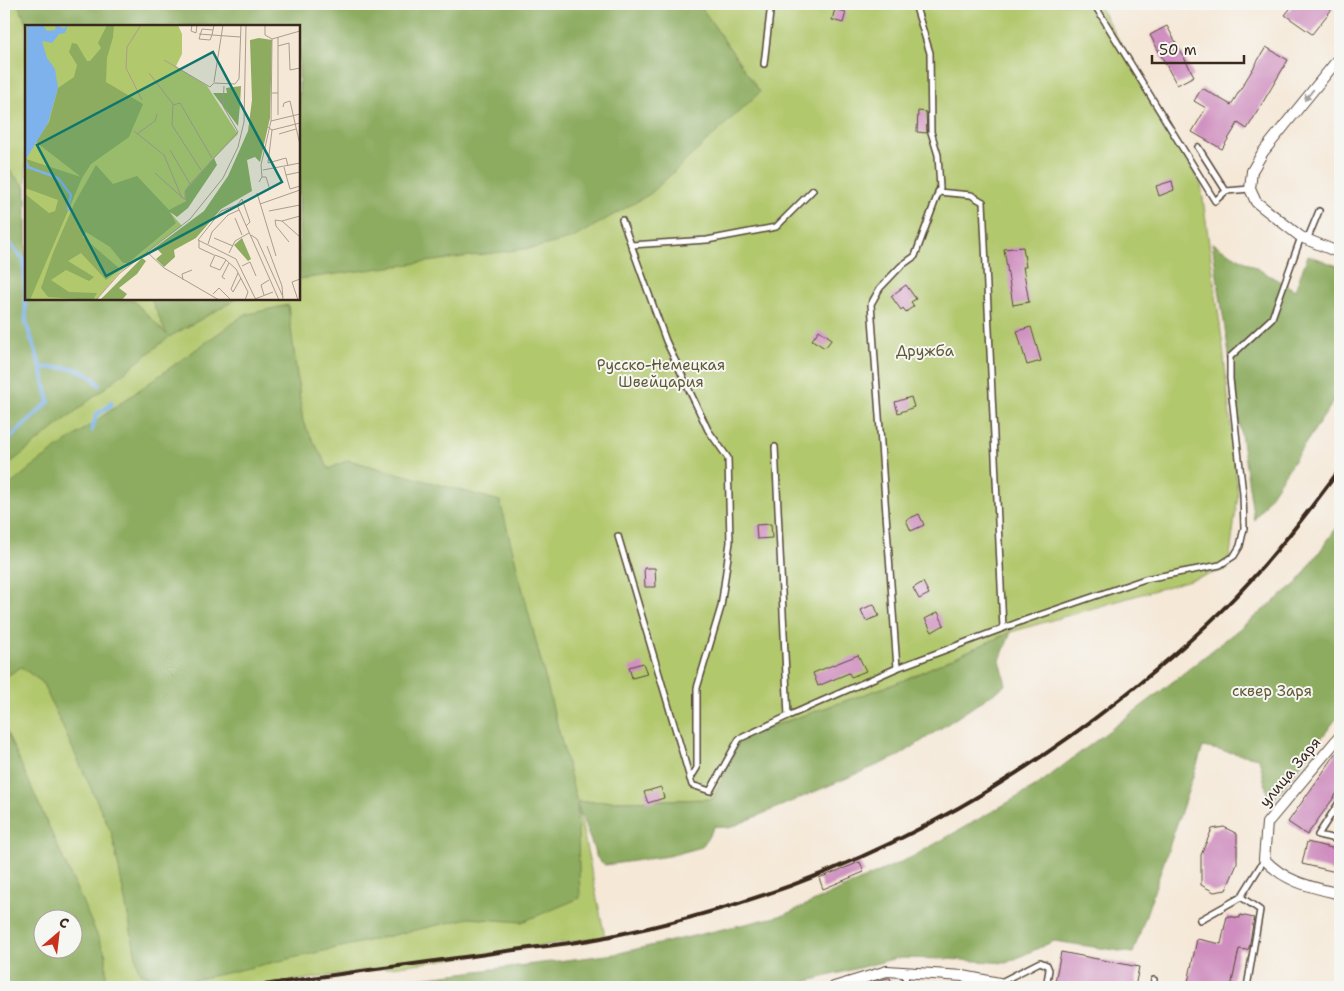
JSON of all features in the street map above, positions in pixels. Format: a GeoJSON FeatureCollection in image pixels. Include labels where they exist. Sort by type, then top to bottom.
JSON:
{"type":"FeatureCollection","features":[{"type":"Feature","properties":{"kind":"street"},"geometry":{"type":"LineString","coordinates":[[1340,57],[1262,152],[1252,171],[1250,189],[1256,202],[1304,238],[1340,253]]}},
{"type":"Feature","properties":{"kind":"street","name":"улица Заря"},"geometry":{"type":"LineString","coordinates":[[1264,859],[1267,822],[1340,736]]}},
{"type":"Feature","properties":{"kind":"street"},"geometry":{"type":"LineString","coordinates":[[1264,859],[1276,872],[1302,885],[1340,894]]}},
{"type":"Feature","properties":{"kind":"street"},"geometry":{"type":"LineString","coordinates":[[834,987],[887,971],[963,976],[999,985]]}},
{"type":"Feature","properties":{"kind":"lane"},"geometry":{"type":"LineString","coordinates":[[764,64],[771,4]]}},
{"type":"Feature","properties":{"kind":"lane"},"geometry":{"type":"LineString","coordinates":[[897,668],[871,304],[880,288],[915,256],[938,192],[938,155],[931,132],[930,53],[915,4]]}},
{"type":"Feature","properties":{"kind":"lane"},"geometry":{"type":"LineString","coordinates":[[1094,4],[1215,201],[1226,190],[1250,189]]}},
{"type":"Feature","properties":{"kind":"lane"},"geometry":{"type":"LineString","coordinates":[[1198,147],[1226,190]]}},
{"type":"Feature","properties":{"kind":"lane"},"geometry":{"type":"LineString","coordinates":[[631,245],[707,240],[776,227],[813,190]]}},
{"type":"Feature","properties":{"kind":"lane"},"geometry":{"type":"LineString","coordinates":[[938,192],[971,195],[983,202],[1003,628]]}},
{"type":"Feature","properties":{"kind":"lane"},"geometry":{"type":"LineString","coordinates":[[618,536],[692,785],[710,791],[739,739],[788,716],[897,668],[1003,628],[1145,579],[1220,565],[1234,556],[1240,546],[1244,528],[1230,357],[1272,318],[1304,238],[1319,210]]}},
{"type":"Feature","properties":{"kind":"lane"},"geometry":{"type":"LineString","coordinates":[[622,220],[666,341],[708,430],[728,458],[730,542],[721,607],[697,688],[697,768],[690,779]]}},
{"type":"Feature","properties":{"kind":"lane"},"geometry":{"type":"LineString","coordinates":[[775,448],[788,716]]}},
{"type":"Feature","properties":{"kind":"lane"},"geometry":{"type":"LineString","coordinates":[[1340,801],[1318,835],[1340,840]]}},
{"type":"Feature","properties":{"kind":"lane"},"geometry":{"type":"LineString","coordinates":[[1200,920],[1241,897],[1264,859]]}},
{"type":"Feature","properties":{"kind":"lane"},"geometry":{"type":"LineString","coordinates":[[1241,897],[1260,910],[1247,987]]}},
{"type":"Feature","properties":{"kind":"lane"},"geometry":{"type":"LineString","coordinates":[[999,985],[1040,962],[1047,965],[1049,970],[1046,987]]}},
{"type":"Feature","properties":{"kind":"lane"},"geometry":{"type":"LineString","coordinates":[[905,972],[906,987]]}},
{"type":"Feature","properties":{"kind":"lane"},"geometry":{"type":"LineString","coordinates":[[1153,987],[1154,980]]}},
{"type":"Feature","properties":{"kind":"green space","name":"Русско-Немецкая Швейцария"},"geometry":{"type":"Polygon","coordinates":[[[4,4],[1098,4],[1201,184],[1223,347],[1238,495],[1228,569],[1011,632],[897,683],[741,737],[713,799],[577,802],[605,937],[251,987],[4,987],[4,4]]]}},
{"type":"Feature","properties":{"kind":"green space"},"geometry":{"type":"Polygon","coordinates":[[[18,4],[699,4],[760,92],[650,194],[573,238],[538,247],[300,279],[300,25],[28,25],[18,4]]]}},
{"type":"Feature","properties":{"kind":"green space"},"geometry":{"type":"Polygon","coordinates":[[[4,164],[25,187],[25,300],[133,300],[167,335],[151,300],[235,300],[169,337],[4,468],[4,164]]]}},
{"type":"Feature","properties":{"kind":"green space"},"geometry":{"type":"Polygon","coordinates":[[[1212,243],[1295,290],[1308,255],[1340,267],[1340,392],[1254,520],[1212,243]]]}},
{"type":"Feature","properties":{"kind":"green space"},"geometry":{"type":"Polygon","coordinates":[[[288,305],[303,422],[329,469],[348,460],[500,501],[577,802],[713,799],[741,737],[897,683],[1011,632],[1000,660],[1006,685],[899,756],[729,828],[715,826],[702,847],[669,856],[605,865],[597,858],[577,804],[580,898],[522,922],[469,918],[169,986],[139,972],[112,834],[42,682],[21,667],[4,678],[4,490],[33,466],[244,315],[288,305]]]}},
{"type":"Feature","properties":{"kind":"green space","name":"сквер Заря"},"geometry":{"type":"Polygon","coordinates":[[[1340,523],[1340,714],[1270,805],[1259,758],[1203,747],[1133,953],[1054,941],[1006,963],[897,958],[785,987],[348,987],[615,954],[784,915],[912,857],[1035,787],[1156,695],[1297,583],[1340,523]]]}},
{"type":"Feature","properties":{"kind":"green space"},"geometry":{"type":"Polygon","coordinates":[[[4,726],[106,955],[106,987],[4,987],[4,726]]]}},
{"type":"Feature","properties":{"kind":"building"},"geometry":{"type":"Polygon","coordinates":[[[1294,4],[1336,4],[1312,34],[1285,15],[1294,4]]]}},
{"type":"Feature","properties":{"kind":"building"},"geometry":{"type":"Polygon","coordinates":[[[835,9],[846,12],[843,23],[832,20],[835,9]]]}},
{"type":"Feature","properties":{"kind":"building"},"geometry":{"type":"Polygon","coordinates":[[[1167,26],[1194,76],[1177,85],[1150,35],[1167,26]]]}},
{"type":"Feature","properties":{"kind":"building"},"geometry":{"type":"Polygon","coordinates":[[[1266,47],[1288,60],[1247,129],[1238,123],[1222,149],[1192,132],[1206,108],[1194,101],[1202,88],[1231,105],[1266,47]]]}},
{"type":"Feature","properties":{"kind":"building"},"geometry":{"type":"Polygon","coordinates":[[[918,111],[926,112],[927,133],[917,132],[918,111]]]}},
{"type":"Feature","properties":{"kind":"building"},"geometry":{"type":"Polygon","coordinates":[[[1172,181],[1174,190],[1159,196],[1156,186],[1172,181]]]}},
{"type":"Feature","properties":{"kind":"building"},"geometry":{"type":"Polygon","coordinates":[[[1023,247],[1026,267],[1023,267],[1029,302],[1013,305],[1004,249],[1023,247]]]}},
{"type":"Feature","properties":{"kind":"building"},"geometry":{"type":"Polygon","coordinates":[[[906,285],[916,299],[911,302],[914,306],[906,312],[903,308],[901,310],[891,296],[906,285]]]}},
{"type":"Feature","properties":{"kind":"building"},"geometry":{"type":"Polygon","coordinates":[[[1031,327],[1041,361],[1027,365],[1017,331],[1031,327]]]}},
{"type":"Feature","properties":{"kind":"building"},"geometry":{"type":"Polygon","coordinates":[[[819,330],[832,339],[825,348],[812,340],[819,330]]]}},
{"type":"Feature","properties":{"kind":"building"},"geometry":{"type":"Polygon","coordinates":[[[911,397],[914,407],[898,413],[895,402],[911,397]]]}},
{"type":"Feature","properties":{"kind":"building"},"geometry":{"type":"Polygon","coordinates":[[[919,514],[924,525],[911,531],[906,520],[919,514]]]}},
{"type":"Feature","properties":{"kind":"building"},"geometry":{"type":"Polygon","coordinates":[[[771,524],[772,538],[757,539],[756,525],[771,524]]]}},
{"type":"Feature","properties":{"kind":"building"},"geometry":{"type":"Polygon","coordinates":[[[644,568],[655,568],[656,587],[645,587],[644,568]]]}},
{"type":"Feature","properties":{"kind":"building"},"geometry":{"type":"Polygon","coordinates":[[[923,582],[929,594],[919,599],[913,588],[923,582]]]}},
{"type":"Feature","properties":{"kind":"building"},"geometry":{"type":"Polygon","coordinates":[[[874,604],[879,616],[866,621],[861,610],[874,604]]]}},
{"type":"Feature","properties":{"kind":"building"},"geometry":{"type":"Polygon","coordinates":[[[938,612],[944,625],[932,632],[925,619],[938,612]]]}},
{"type":"Feature","properties":{"kind":"building"},"geometry":{"type":"Polygon","coordinates":[[[858,655],[866,671],[851,677],[849,673],[818,686],[813,673],[858,655]]]}},
{"type":"Feature","properties":{"kind":"building"},"geometry":{"type":"Polygon","coordinates":[[[643,663],[647,674],[632,678],[629,667],[643,663]]]}},
{"type":"Feature","properties":{"kind":"building"},"geometry":{"type":"Polygon","coordinates":[[[1340,748],[1340,789],[1307,835],[1288,822],[1340,748]]]}},
{"type":"Feature","properties":{"kind":"building"},"geometry":{"type":"Polygon","coordinates":[[[661,787],[664,798],[648,803],[644,792],[661,787]]]}},
{"type":"Feature","properties":{"kind":"building"},"geometry":{"type":"Polygon","coordinates":[[[1224,827],[1237,834],[1237,864],[1226,890],[1214,892],[1201,885],[1201,855],[1212,829],[1224,827]]]}},
{"type":"Feature","properties":{"kind":"building"},"geometry":{"type":"Polygon","coordinates":[[[1307,842],[1340,850],[1340,873],[1302,864],[1307,842]]]}},
{"type":"Feature","properties":{"kind":"building"},"geometry":{"type":"Polygon","coordinates":[[[860,862],[864,872],[823,889],[819,878],[860,862]]]}},
{"type":"Feature","properties":{"kind":"building"},"geometry":{"type":"Polygon","coordinates":[[[1240,915],[1254,918],[1249,948],[1247,950],[1239,949],[1231,987],[1220,985],[1220,987],[1187,987],[1197,939],[1221,944],[1227,916],[1240,918],[1240,915]]]}},
{"type":"Feature","properties":{"kind":"building"},"geometry":{"type":"Polygon","coordinates":[[[1061,952],[1139,967],[1135,987],[1054,987],[1061,952]]]}},
{"type":"Feature","properties":{"kind":"building"},"geometry":{"type":"Polygon","coordinates":[[[890,978],[893,987],[864,987],[863,985],[890,978]]]}},
{"type":"Feature","properties":{"kind":"waterway"},"geometry":{"type":"LineString","coordinates":[[4,237],[24,260],[25,292]]}},
{"type":"Feature","properties":{"kind":"waterway"},"geometry":{"type":"LineString","coordinates":[[4,448],[12,436],[49,402],[41,368],[26,323],[25,300]]}},
{"type":"Feature","properties":{"kind":"waterway"},"geometry":{"type":"LineString","coordinates":[[41,368],[65,368],[80,371],[93,378],[99,385]]}},
{"type":"Feature","properties":{"kind":"waterway"},"geometry":{"type":"LineString","coordinates":[[92,430],[96,415],[112,404],[110,402]]}},
{"type":"Feature","properties":{"kind":"railway"},"geometry":{"type":"LineString","coordinates":[[251,987],[606,937],[677,921],[746,901],[813,877],[878,850],[941,818],[1002,782],[1062,742],[1154,672],[1203,628],[1250,581],[1274,554],[1340,469]]}},
{"type":"Feature","properties":{"kind":"park label","name":"Дружба"},"geometry":{"type":"Point","coordinates":[925,351]}}]}
